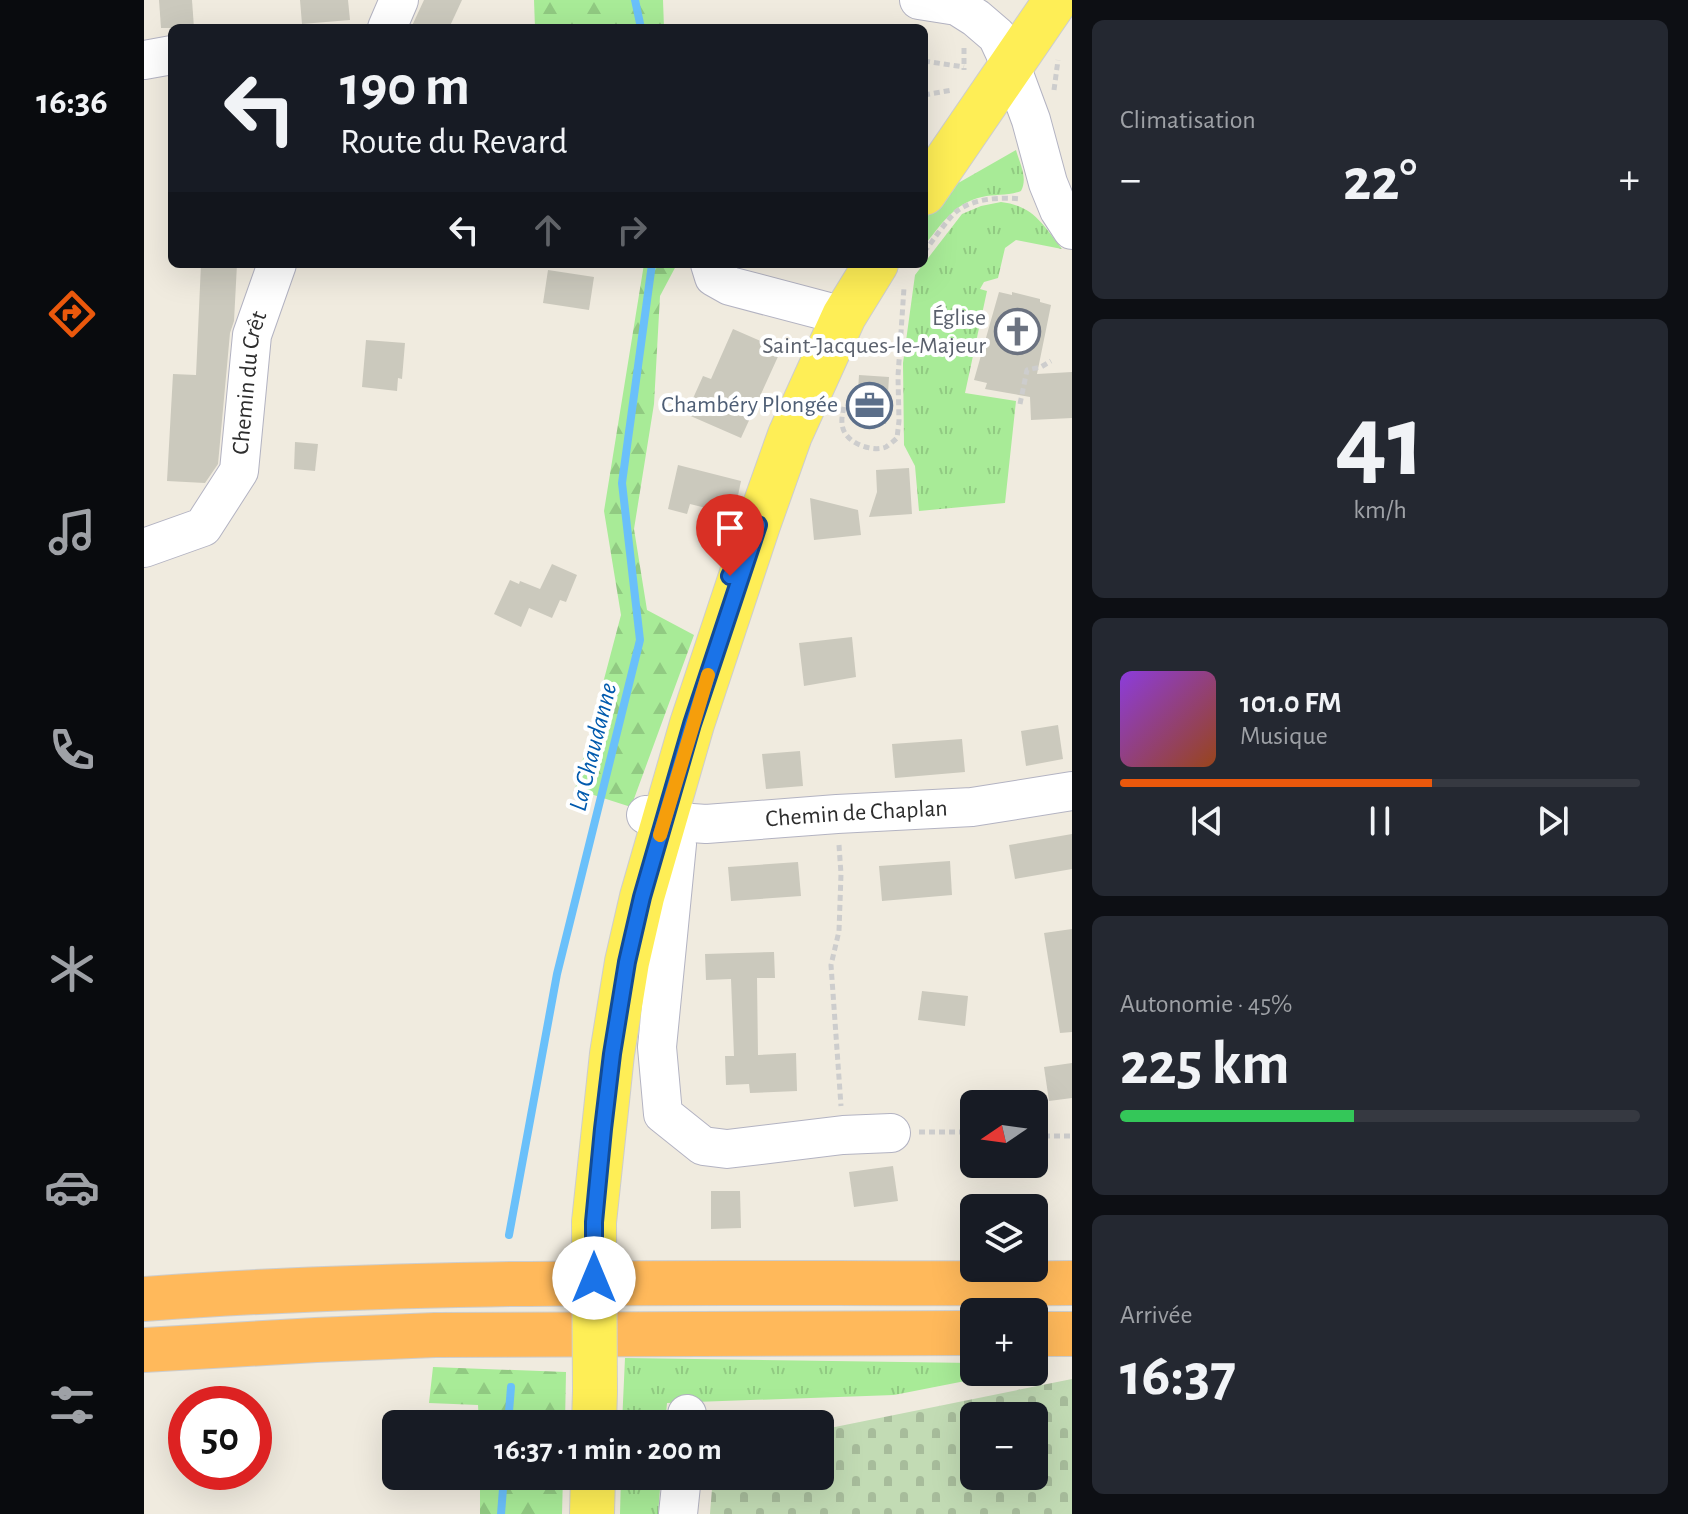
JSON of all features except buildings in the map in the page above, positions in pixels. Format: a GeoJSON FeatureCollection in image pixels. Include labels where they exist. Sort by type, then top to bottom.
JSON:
{"type":"FeatureCollection","features":[{"type":"Feature","properties":{"kind":"highway"},"geometry":{"type":"LineString","coordinates":[[144,1299],[310,1288],[437,1284],[1072,1283]]}},
{"type":"Feature","properties":{"kind":"highway"},"geometry":{"type":"LineString","coordinates":[[144,1350],[435,1335],[960,1333]]}},
{"type":"Feature","properties":{"kind":"highway"},"geometry":{"type":"LineString","coordinates":[[1048,1334],[1072,1334]]}},
{"type":"Feature","properties":{"kind":"main road"},"geometry":{"type":"LineString","coordinates":[[928,187],[1056,0]]}},
{"type":"Feature","properties":{"kind":"main road"},"geometry":{"type":"LineString","coordinates":[[594,1408],[594,1222],[612,1054],[627,962],[642,897],[652,817],[692,724],[790,435],[844,316],[890,270]]}},
{"type":"Feature","properties":{"kind":"main road"},"geometry":{"type":"LineString","coordinates":[[592,1514],[593,1490]]}},
{"type":"Feature","properties":{"kind":"street"},"geometry":{"type":"LineString","coordinates":[[389,24],[399,0]]}},
{"type":"Feature","properties":{"kind":"street"},"geometry":{"type":"LineString","coordinates":[[919,0],[957,6],[997,36],[1031,120],[1048,183],[1059,210],[1072,230]]}},
{"type":"Feature","properties":{"kind":"street"},"geometry":{"type":"LineString","coordinates":[[144,60],[168,56]]}},
{"type":"Feature","properties":{"kind":"street","name":"Chemin du Crêt"},"geometry":{"type":"LineString","coordinates":[[144,548],[203,527],[239,471],[252,335],[276,268]]}},
{"type":"Feature","properties":{"kind":"street"},"geometry":{"type":"LineString","coordinates":[[711,268],[714,277],[730,286],[844,316]]}},
{"type":"Feature","properties":{"kind":"street","name":"Chemin de Chaplan"},"geometry":{"type":"LineString","coordinates":[[652,817],[706,824],[972,807],[1072,791]]}},
{"type":"Feature","properties":{"kind":"street"},"geometry":{"type":"LineString","coordinates":[[652,817],[677,844],[657,1047],[663,1114],[703,1146],[727,1149],[843,1135],[891,1133]]}},
{"type":"Feature","properties":{"kind":"street"},"geometry":{"type":"LineString","coordinates":[[678,1514],[681,1490]]}},
{"type":"Feature","properties":{"kind":"path"},"geometry":{"type":"LineString","coordinates":[[1054,95],[1058,57]]}},
{"type":"Feature","properties":{"kind":"path"},"geometry":{"type":"LineString","coordinates":[[928,62],[964,67]]}},
{"type":"Feature","properties":{"kind":"path"},"geometry":{"type":"LineString","coordinates":[[928,94],[965,88]]}},
{"type":"Feature","properties":{"kind":"path"},"geometry":{"type":"LineString","coordinates":[[928,247],[958,210],[977,202],[1003,197],[1022,199],[1029,204]]}},
{"type":"Feature","properties":{"kind":"path"},"geometry":{"type":"LineString","coordinates":[[845,398],[841,420],[844,433],[855,444],[874,449],[888,446],[897,438],[898,376],[890,270]]}},
{"type":"Feature","properties":{"kind":"path"},"geometry":{"type":"LineString","coordinates":[[1020,404],[1027,370],[1051,361]]}},
{"type":"Feature","properties":{"kind":"path"},"geometry":{"type":"LineString","coordinates":[[837,814],[841,874],[839,931],[831,965],[843,1135]]}},
{"type":"Feature","properties":{"kind":"path"},"geometry":{"type":"LineString","coordinates":[[891,1133],[960,1132]]}},
{"type":"Feature","properties":{"kind":"path"},"geometry":{"type":"LineString","coordinates":[[1048,1136],[1072,1136]]}},
{"type":"Feature","properties":{"kind":"green space"},"geometry":{"type":"Polygon","coordinates":[[[534,0],[663,0],[664,24],[535,24],[534,0]]]}},
{"type":"Feature","properties":{"kind":"green space"},"geometry":{"type":"Polygon","coordinates":[[[1016,150],[1024,176],[1021,191],[982,197],[964,204],[949,216],[928,241],[928,210],[939,194],[1016,150]]]}},
{"type":"Feature","properties":{"kind":"green space"},"geometry":{"type":"Polygon","coordinates":[[[1001,202],[1030,212],[1062,249],[1016,240],[1005,248],[998,278],[984,282],[980,289],[987,291],[965,393],[1016,401],[1005,503],[919,511],[915,466],[904,445],[903,363],[915,275],[920,268],[928,268],[928,258],[962,214],[1001,202]]]}},
{"type":"Feature","properties":{"kind":"green space"},"geometry":{"type":"Polygon","coordinates":[[[643,268],[675,268],[660,296],[654,404],[634,529],[647,610],[694,635],[631,807],[575,789],[621,615],[604,511],[643,268]]]}},
{"type":"Feature","properties":{"kind":"green space"},"geometry":{"type":"Polygon","coordinates":[[[625,1358],[960,1363],[960,1382],[894,1395],[667,1403],[666,1410],[623,1410],[625,1358]]]}},
{"type":"Feature","properties":{"kind":"green space"},"geometry":{"type":"Polygon","coordinates":[[[433,1367],[566,1372],[565,1410],[478,1410],[478,1405],[429,1403],[433,1367]]]}},
{"type":"Feature","properties":{"kind":"green space"},"geometry":{"type":"Polygon","coordinates":[[[1072,1379],[1072,1514],[710,1514],[712,1490],[834,1490],[834,1427],[1072,1379]]]}},
{"type":"Feature","properties":{"kind":"green space"},"geometry":{"type":"Polygon","coordinates":[[[480,1490],[563,1490],[562,1514],[480,1514],[480,1490]]]}},
{"type":"Feature","properties":{"kind":"green space"},"geometry":{"type":"Polygon","coordinates":[[[621,1490],[660,1490],[658,1514],[620,1514],[621,1490]]]}},
{"type":"Feature","properties":{"kind":"waterway","name":"La Chaudanne"},"geometry":{"type":"LineString","coordinates":[[635,0],[640,24]]}},
{"type":"Feature","properties":{"kind":"waterway","name":"La Chaudanne"},"geometry":{"type":"LineString","coordinates":[[509,1235],[557,974],[640,640],[622,483],[651,268]]}},
{"type":"Feature","properties":{"kind":"waterway"},"geometry":{"type":"LineString","coordinates":[[509,1410],[511,1387]]}},
{"type":"Feature","properties":{"kind":"waterway"},"geometry":{"type":"LineString","coordinates":[[501,1514],[503,1490]]}},
{"type":"Feature","properties":{"kind":"slow traffic"},"geometry":{"type":"LineString","coordinates":[[660,835],[708,675]]}},
{"type":"Feature","properties":{"kind":"place","name":"Église Saint-Jacques-le-Majeur"},"geometry":{"type":"Point","coordinates":[1017,332]}},
{"type":"Feature","properties":{"kind":"place","name":"Chambéry Plongée"},"geometry":{"type":"Point","coordinates":[869,405]}},
{"type":"Feature","properties":{"kind":"route"},"geometry":{"type":"LineString","coordinates":[[594,1278],[594,1222],[603,1129],[627,962],[642,897],[692,724],[758,525],[730,576]]}}]}
